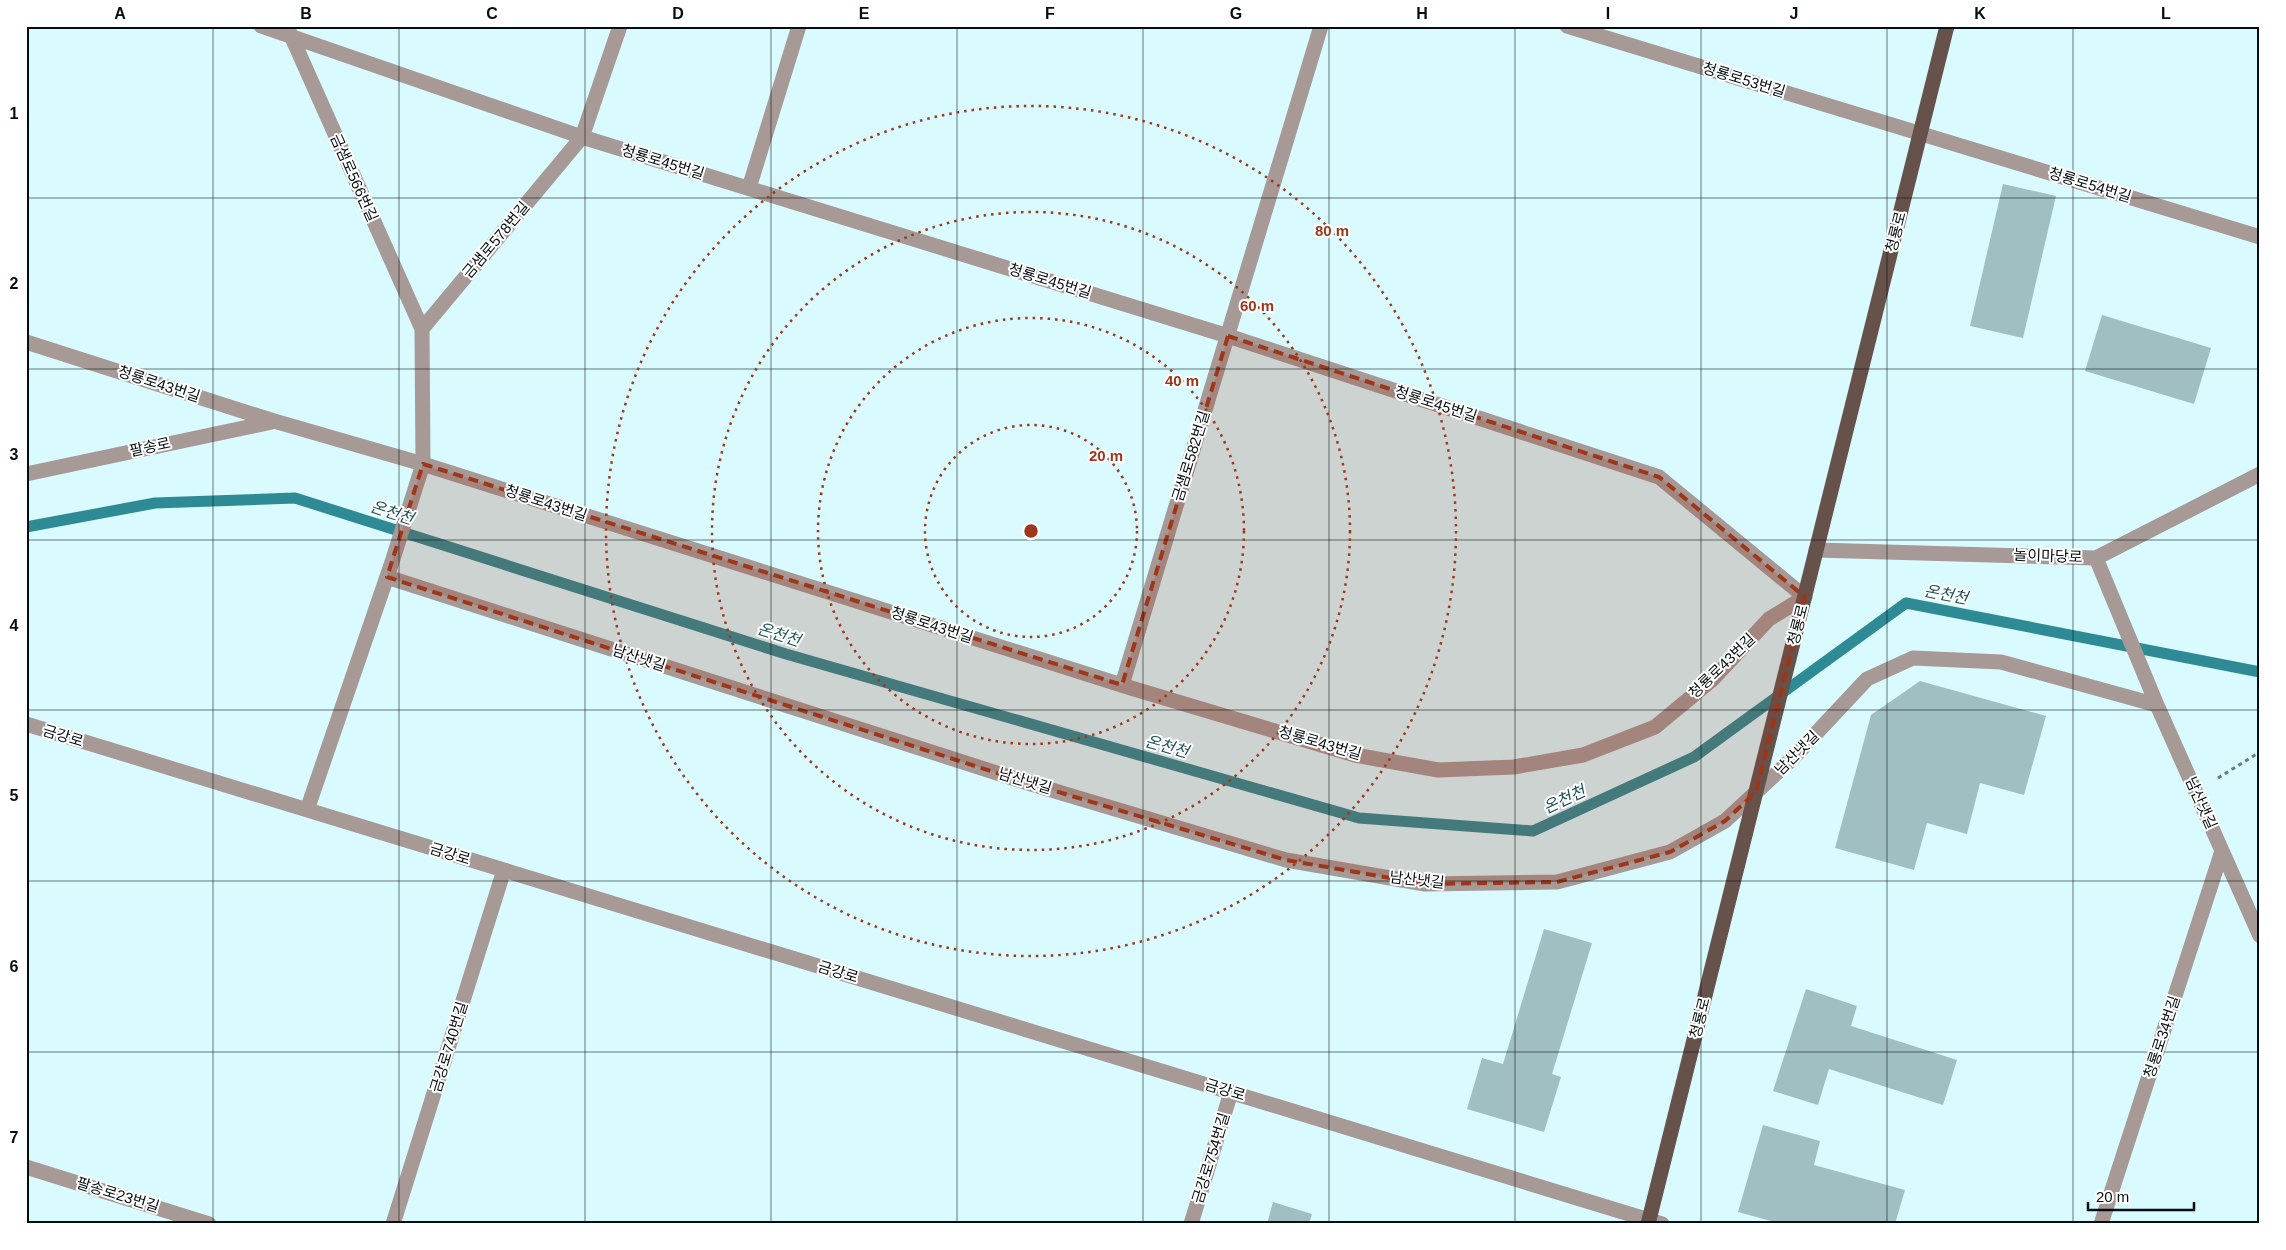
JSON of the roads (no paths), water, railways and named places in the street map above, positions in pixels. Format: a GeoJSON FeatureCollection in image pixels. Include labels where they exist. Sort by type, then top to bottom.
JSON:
{"type":"FeatureCollection","features":[{"type":"Feature","properties":{"kind":"main road","name":"청룡로"},"geometry":{"type":"LineString","coordinates":[[1653,1222],[1756,792],[1947,26]]}},
{"type":"Feature","properties":{"kind":"street","name":"청룡로45번길"},"geometry":{"type":"LineString","coordinates":[[261,26],[289,31],[582,137],[1228,336],[1659,477],[1805,597]]}},
{"type":"Feature","properties":{"kind":"street","name":"금샘로578번길"},"geometry":{"type":"LineString","coordinates":[[422,329],[582,137],[620,26]]}},
{"type":"Feature","properties":{"kind":"street"},"geometry":{"type":"LineString","coordinates":[[749,188],[799,26]]}},
{"type":"Feature","properties":{"kind":"street","name":"금샘로582번길"},"geometry":{"type":"LineString","coordinates":[[1122,685],[1321,26]]}},
{"type":"Feature","properties":{"kind":"street","name":"청룡로53번길"},"geometry":{"type":"LineString","coordinates":[[1567,26],[1921,132]]}},
{"type":"Feature","properties":{"kind":"street","name":"금샘로566번길"},"geometry":{"type":"LineString","coordinates":[[289,31],[422,329]]}},
{"type":"Feature","properties":{"kind":"street","name":"청룡로54번길"},"geometry":{"type":"LineString","coordinates":[[1921,132],[2260,237]]}},
{"type":"Feature","properties":{"kind":"street"},"geometry":{"type":"LineString","coordinates":[[307,810],[387,577],[423,464],[422,329]]}},
{"type":"Feature","properties":{"kind":"street","name":"청룡로43번길"},"geometry":{"type":"LineString","coordinates":[[26,342],[274,421],[423,464],[1122,685],[1355,755],[1438,770],[1514,767],[1583,755],[1655,727],[1713,679],[1769,619],[1805,597]]}},
{"type":"Feature","properties":{"kind":"street","name":"팔송로"},"geometry":{"type":"LineString","coordinates":[[26,474],[274,421]]}},
{"type":"Feature","properties":{"kind":"street","name":"놀이마당로"},"geometry":{"type":"LineString","coordinates":[[1816,550],[2096,558],[2260,474]]}},
{"type":"Feature","properties":{"kind":"street"},"geometry":{"type":"LineString","coordinates":[[2096,558],[2157,704]]}},
{"type":"Feature","properties":{"kind":"street","name":"남산냇길"},"geometry":{"type":"LineString","coordinates":[[387,577],[1019,780],[1286,860],[1425,884],[1557,882],[1670,852],[1725,821],[1793,758],[1867,679],[1913,658],[2001,662],[2157,704],[2260,936]]}},
{"type":"Feature","properties":{"kind":"street","name":"금강로"},"geometry":{"type":"LineString","coordinates":[[26,724],[1653,1222]]}},
{"type":"Feature","properties":{"kind":"street","name":"청룡로34번길"},"geometry":{"type":"LineString","coordinates":[[2101,1224],[2222,851]]}},
{"type":"Feature","properties":{"kind":"street","name":"금강로740번길"},"geometry":{"type":"LineString","coordinates":[[393,1224],[504,870]]}},
{"type":"Feature","properties":{"kind":"street","name":"금강로754번길"},"geometry":{"type":"LineString","coordinates":[[1191,1224],[1231,1092]]}},
{"type":"Feature","properties":{"kind":"street","name":"팔송로23번길"},"geometry":{"type":"LineString","coordinates":[[26,1167],[209,1224]]}},
{"type":"Feature","properties":{"kind":"waterway","name":"온천천"},"geometry":{"type":"LineString","coordinates":[[26,527],[155,503],[295,498],[786,654],[1359,818],[1533,831],[1694,757],[1906,603],[2260,672]]}}]}
